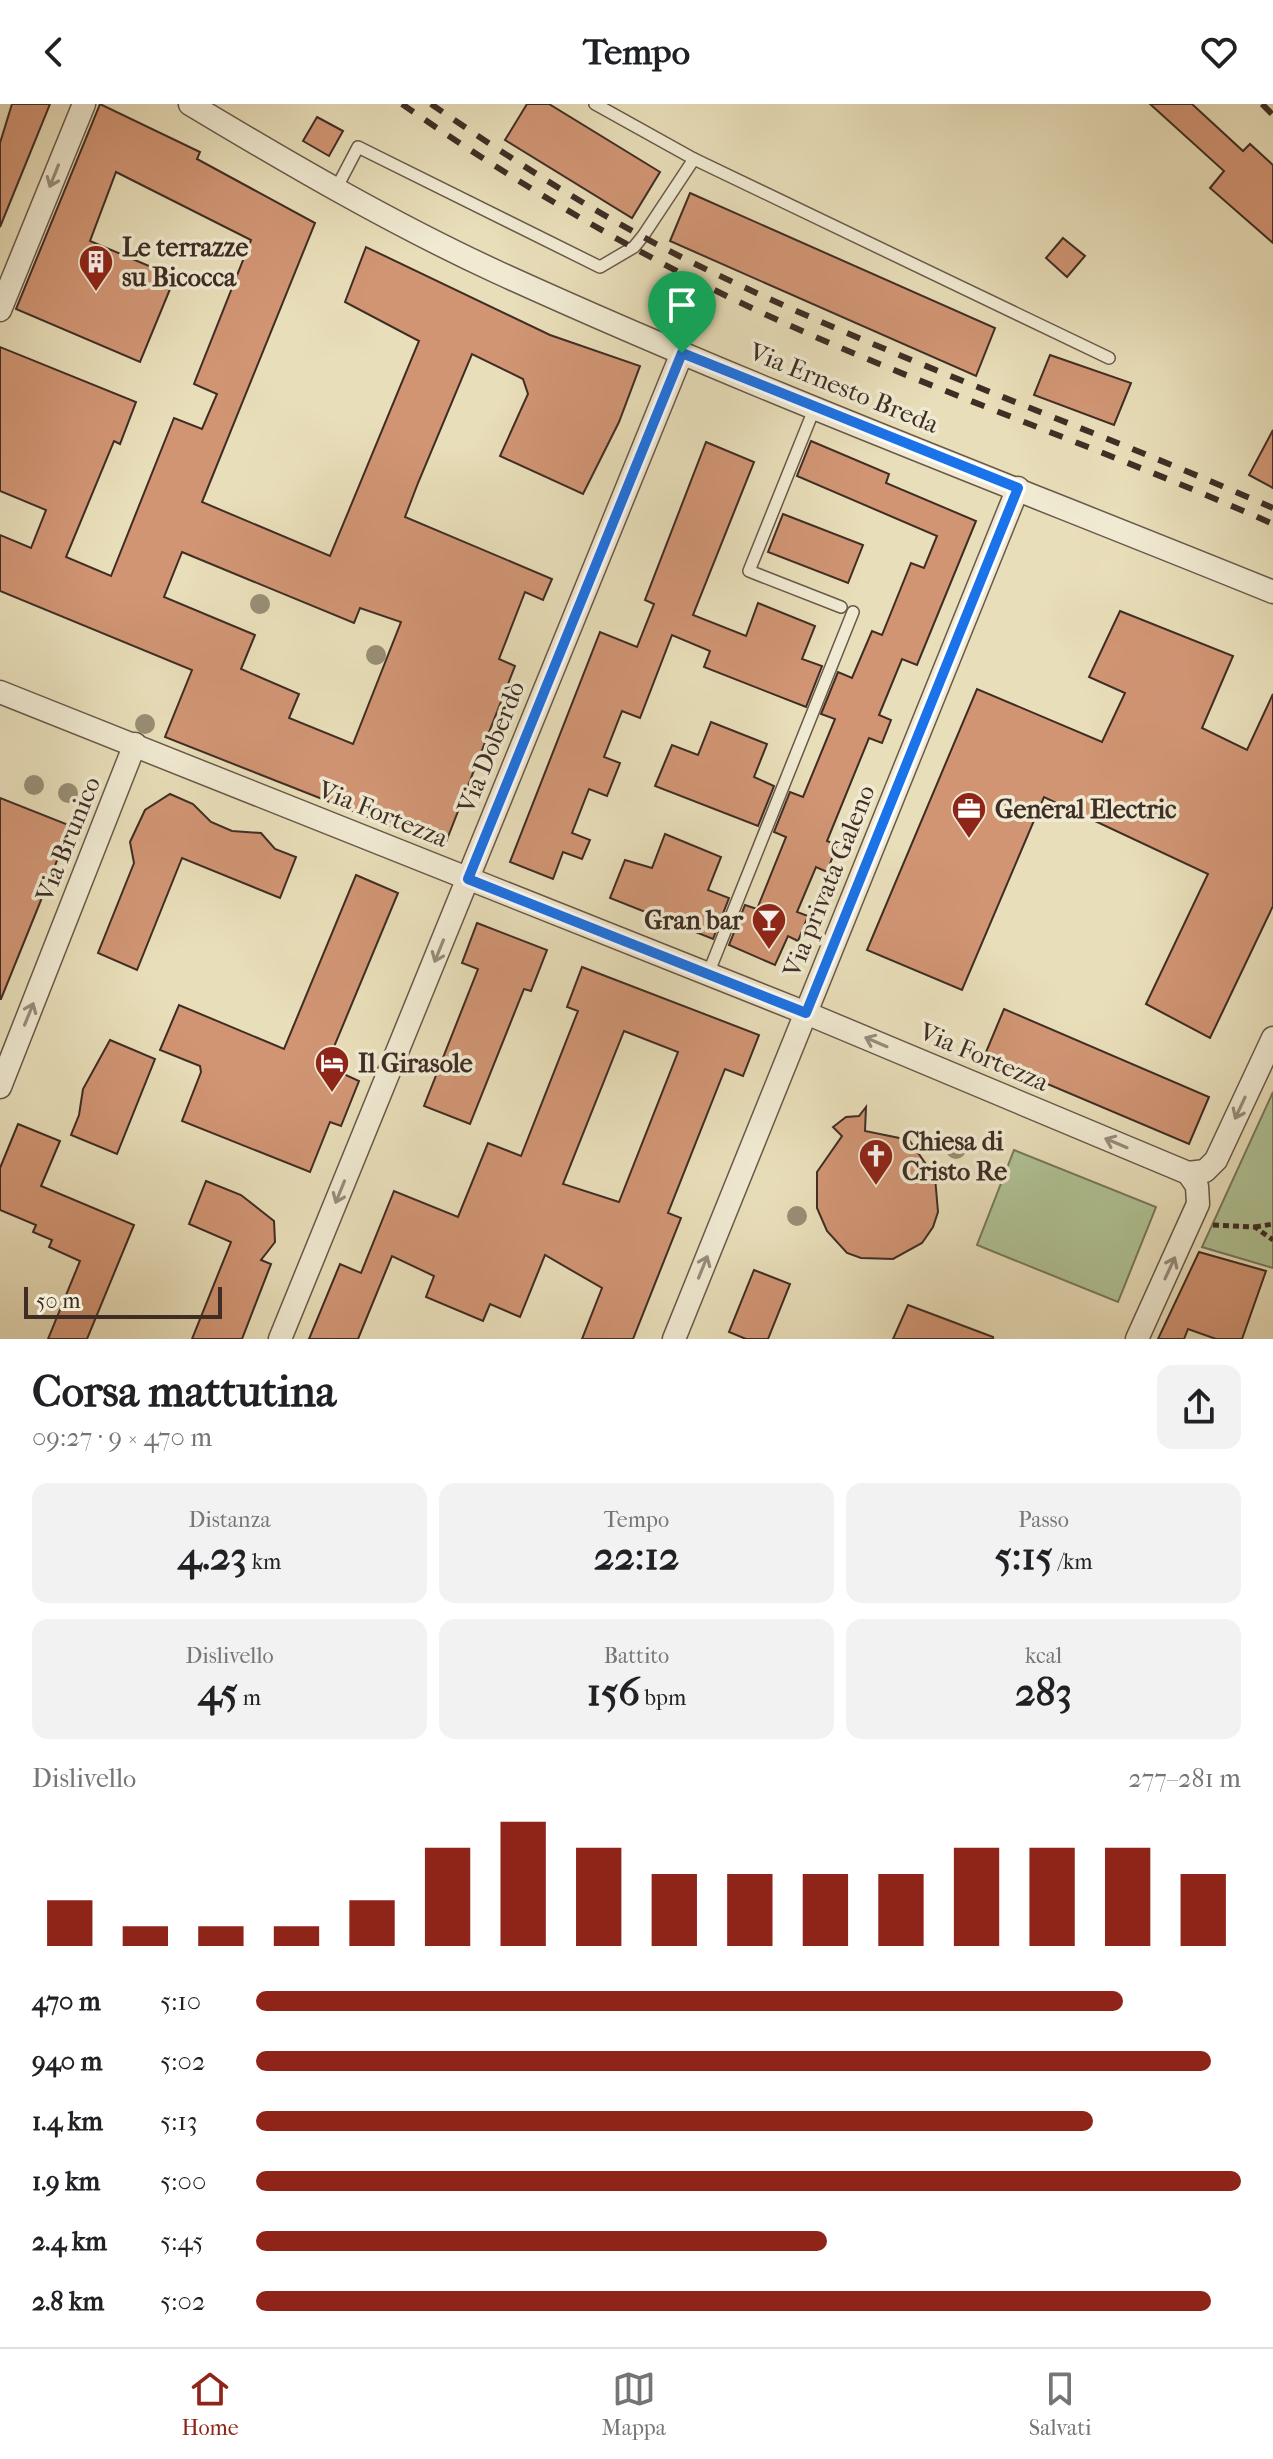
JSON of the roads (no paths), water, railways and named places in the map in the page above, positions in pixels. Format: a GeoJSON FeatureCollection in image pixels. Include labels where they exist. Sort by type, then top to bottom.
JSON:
{"type":"FeatureCollection","features":[{"type":"Feature","properties":{"kind":"street"},"geometry":{"type":"LineString","coordinates":[[0,310],[84,104]]}},
{"type":"Feature","properties":{"kind":"street","name":"Via Ernesto Breda"},"geometry":{"type":"LineString","coordinates":[[190,104],[336,189],[495,271],[682,353],[1273,592]]}},
{"type":"Feature","properties":{"kind":"street","name":"Via Doberdò"},"geometry":{"type":"LineString","coordinates":[[280,1339],[682,353]]}},
{"type":"Feature","properties":{"kind":"street","name":"Via privata Galeno"},"geometry":{"type":"LineString","coordinates":[[674,1339],[1018,488]]}},
{"type":"Feature","properties":{"kind":"street","name":"Via Fortezza"},"geometry":{"type":"LineString","coordinates":[[0,692],[806,1013],[1188,1173]]}},
{"type":"Feature","properties":{"kind":"street","name":"Via Brunico"},"geometry":{"type":"LineString","coordinates":[[0,1087],[135,744]]}},
{"type":"Feature","properties":{"kind":"street"},"geometry":{"type":"LineString","coordinates":[[1137,1339],[1198,1204],[1197,1186],[1188,1173],[1205,1171],[1216,1160],[1273,1038]]}},
{"type":"Feature","properties":{"kind":"lane"},"geometry":{"type":"LineString","coordinates":[[595,104],[694,159],[1109,358]]}},
{"type":"Feature","properties":{"kind":"lane"},"geometry":{"type":"LineString","coordinates":[[336,189],[358,147],[600,267],[634,247],[694,159]]}},
{"type":"Feature","properties":{"kind":"lane"},"geometry":{"type":"LineString","coordinates":[[815,406],[749,571],[841,607]]}},
{"type":"Feature","properties":{"kind":"lane"},"geometry":{"type":"LineString","coordinates":[[708,974],[853,612]]}},
{"type":"Feature","properties":{"kind":"railway"},"geometry":{"type":"LineString","coordinates":[[402,104],[576,215],[712,289],[885,366],[1273,524]]}},
{"type":"Feature","properties":{"kind":"railway"},"geometry":{"type":"LineString","coordinates":[[431,104],[570,195],[716,274],[923,365],[1273,508]]}},
{"type":"Feature","properties":{"kind":"railway"},"geometry":{"type":"LineString","coordinates":[[1262,104],[1273,115]]}},
{"type":"Feature","properties":{"kind":"place","name":"Le terrazze su Bicocca"},"geometry":{"type":"Point","coordinates":[96,293]}},
{"type":"Feature","properties":{"kind":"place","name":"General Electric"},"geometry":{"type":"Point","coordinates":[969,840]}},
{"type":"Feature","properties":{"kind":"place","name":"Gran bar"},"geometry":{"type":"Point","coordinates":[769,951]}},
{"type":"Feature","properties":{"kind":"place","name":"Il Girasole"},"geometry":{"type":"Point","coordinates":[332,1094]}},
{"type":"Feature","properties":{"kind":"place","name":"Chiesa di Cristo Re"},"geometry":{"type":"Point","coordinates":[876,1187]}}]}
